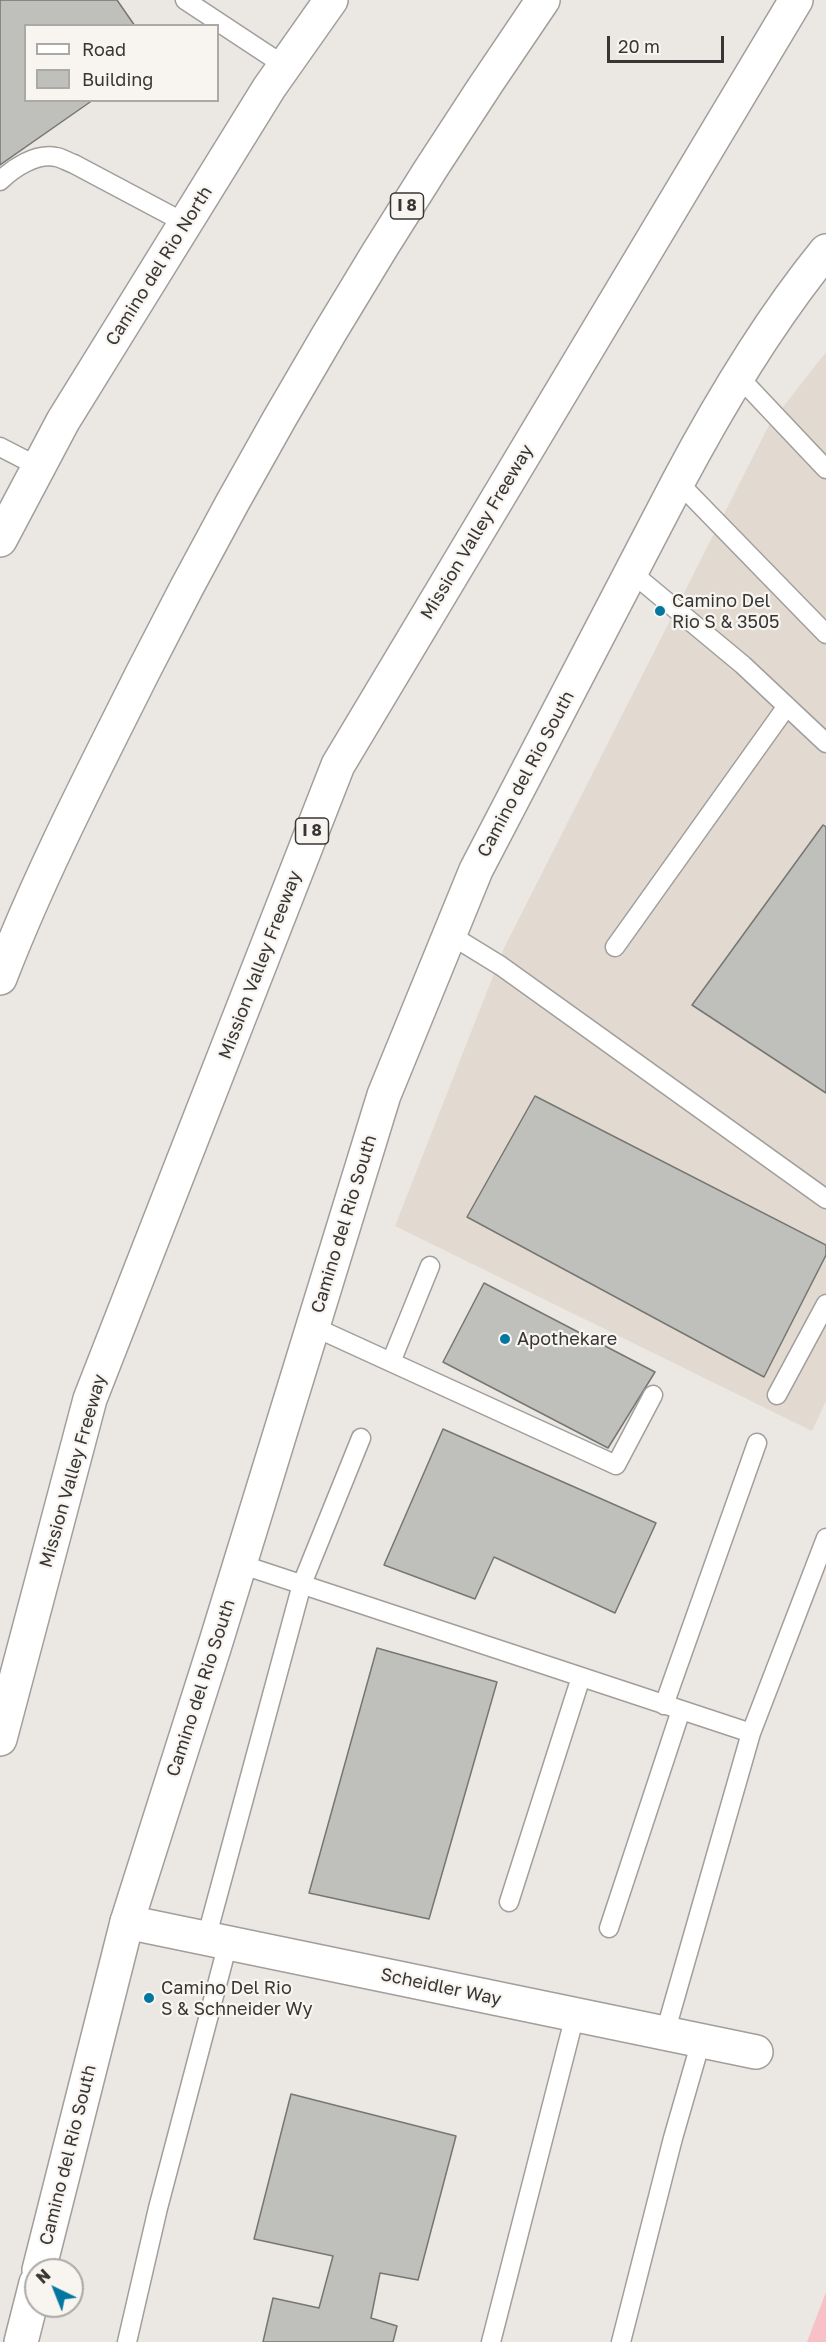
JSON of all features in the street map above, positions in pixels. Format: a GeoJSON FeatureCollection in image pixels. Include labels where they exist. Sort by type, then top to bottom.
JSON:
{"type":"FeatureCollection","features":[{"type":"Feature","properties":{"kind":"main road","name":"Camino del Rio North"},"geometry":{"type":"LineString","coordinates":[[0,540],[63,422],[269,88],[331,0]]}},
{"type":"Feature","properties":{"kind":"main road","name":"I 8"},"geometry":{"type":"LineString","coordinates":[[0,978],[16,936],[111,735],[193,574],[280,417],[382,244],[471,105],[543,0]]}},
{"type":"Feature","properties":{"kind":"main road","name":"Mission Valley Freeway"},"geometry":{"type":"LineString","coordinates":[[0,1739],[90,1399],[338,765],[796,0]]}},
{"type":"Feature","properties":{"kind":"main road","name":"Camino del Rio South"},"geometry":{"type":"LineString","coordinates":[[42,2258],[127,1922],[384,1095],[476,870],[678,482],[710,422],[796,288],[826,251]]}},
{"type":"Feature","properties":{"kind":"main road","name":"Scheidler Way"},"geometry":{"type":"LineString","coordinates":[[127,1922],[756,2052]]}},
{"type":"Feature","properties":{"kind":"main road"},"geometry":{"type":"LineString","coordinates":[[21,2342],[27,2318]]}},
{"type":"Feature","properties":{"kind":"lane"},"geometry":{"type":"LineString","coordinates":[[185,0],[285,66]]}},
{"type":"Feature","properties":{"kind":"lane"},"geometry":{"type":"LineString","coordinates":[[0,181],[16,166],[55,156],[185,223]]}},
{"type":"Feature","properties":{"kind":"lane"},"geometry":{"type":"LineString","coordinates":[[739,377],[826,469]]}},
{"type":"Feature","properties":{"kind":"lane"},"geometry":{"type":"LineString","coordinates":[[0,447],[39,467]]}},
{"type":"Feature","properties":{"kind":"lane"},"geometry":{"type":"LineString","coordinates":[[678,482],[826,634]]}},
{"type":"Feature","properties":{"kind":"lane"},"geometry":{"type":"LineString","coordinates":[[631,572],[743,665],[826,743]]}},
{"type":"Feature","properties":{"kind":"lane"},"geometry":{"type":"LineString","coordinates":[[615,947],[787,706]]}},
{"type":"Feature","properties":{"kind":"lane"},"geometry":{"type":"LineString","coordinates":[[449,934],[501,966],[826,1199]]}},
{"type":"Feature","properties":{"kind":"lane"},"geometry":{"type":"LineString","coordinates":[[391,1362],[430,1266]]}},
{"type":"Feature","properties":{"kind":"lane"},"geometry":{"type":"LineString","coordinates":[[777,1395],[826,1304]]}},
{"type":"Feature","properties":{"kind":"lane"},"geometry":{"type":"LineString","coordinates":[[312,1326],[616,1465],[653,1395]]}},
{"type":"Feature","properties":{"kind":"lane"},"geometry":{"type":"LineString","coordinates":[[127,2342],[217,1941],[303,1584],[361,1438]]}},
{"type":"Feature","properties":{"kind":"lane"},"geometry":{"type":"LineString","coordinates":[[609,1928],[672,1707],[757,1443]]}},
{"type":"Feature","properties":{"kind":"lane"},"geometry":{"type":"LineString","coordinates":[[665,2033],[751,1733],[826,1538]]}},
{"type":"Feature","properties":{"kind":"lane"},"geometry":{"type":"LineString","coordinates":[[240,1564],[751,1733]]}},
{"type":"Feature","properties":{"kind":"lane"},"geometry":{"type":"LineString","coordinates":[[509,1902],[581,1677]]}},
{"type":"Feature","properties":{"kind":"lane"},"geometry":{"type":"LineString","coordinates":[[491,2342],[575,2015]]}},
{"type":"Feature","properties":{"kind":"lane"},"geometry":{"type":"LineString","coordinates":[[621,2342],[673,2138],[701,2041]]}},
{"type":"Feature","properties":{"kind":"shaded area"},"geometry":{"type":"Polygon","coordinates":[[[826,352],[826,1401],[812,1431],[395,1226],[504,948],[769,425],[826,352]]]}},
{"type":"Feature","properties":{"kind":"shaded area"},"geometry":{"type":"Polygon","coordinates":[[[826,2292],[826,2342],[807,2342],[826,2292]]]}},
{"type":"Feature","properties":{"kind":"building"},"geometry":{"type":"Polygon","coordinates":[[[0,0],[117,0],[134,24],[24,24],[24,102],[90,102],[0,165],[0,0]]]}},
{"type":"Feature","properties":{"kind":"building"},"geometry":{"type":"Polygon","coordinates":[[[823,825],[826,827],[826,1093],[692,1005],[823,825]]]}},
{"type":"Feature","properties":{"kind":"building"},"geometry":{"type":"Polygon","coordinates":[[[535,1096],[826,1245],[826,1255],[764,1377],[467,1217],[535,1096]]]}},
{"type":"Feature","properties":{"kind":"building"},"geometry":{"type":"Polygon","coordinates":[[[484,1283],[655,1372],[608,1448],[443,1362],[484,1283]]]}},
{"type":"Feature","properties":{"kind":"building"},"geometry":{"type":"Polygon","coordinates":[[[443,1429],[656,1523],[615,1613],[494,1557],[475,1599],[384,1565],[443,1429]]]}},
{"type":"Feature","properties":{"kind":"building"},"geometry":{"type":"Polygon","coordinates":[[[377,1648],[497,1682],[429,1919],[309,1893],[377,1648]]]}},
{"type":"Feature","properties":{"kind":"building"},"geometry":{"type":"Polygon","coordinates":[[[291,2094],[456,2136],[418,2280],[380,2273],[371,2318],[397,2326],[393,2342],[263,2342],[273,2298],[319,2308],[333,2256],[254,2239],[291,2094]]]}},
{"type":"Feature","properties":{"kind":"place","name":"Camino Del Rio S & 3505"},"geometry":{"type":"Point","coordinates":[660,611]}},
{"type":"Feature","properties":{"kind":"place","name":"Apothekare"},"geometry":{"type":"Point","coordinates":[505,1339]}},
{"type":"Feature","properties":{"kind":"place","name":"Camino Del Rio S & Schneider Wy"},"geometry":{"type":"Point","coordinates":[149,1998]}}]}
